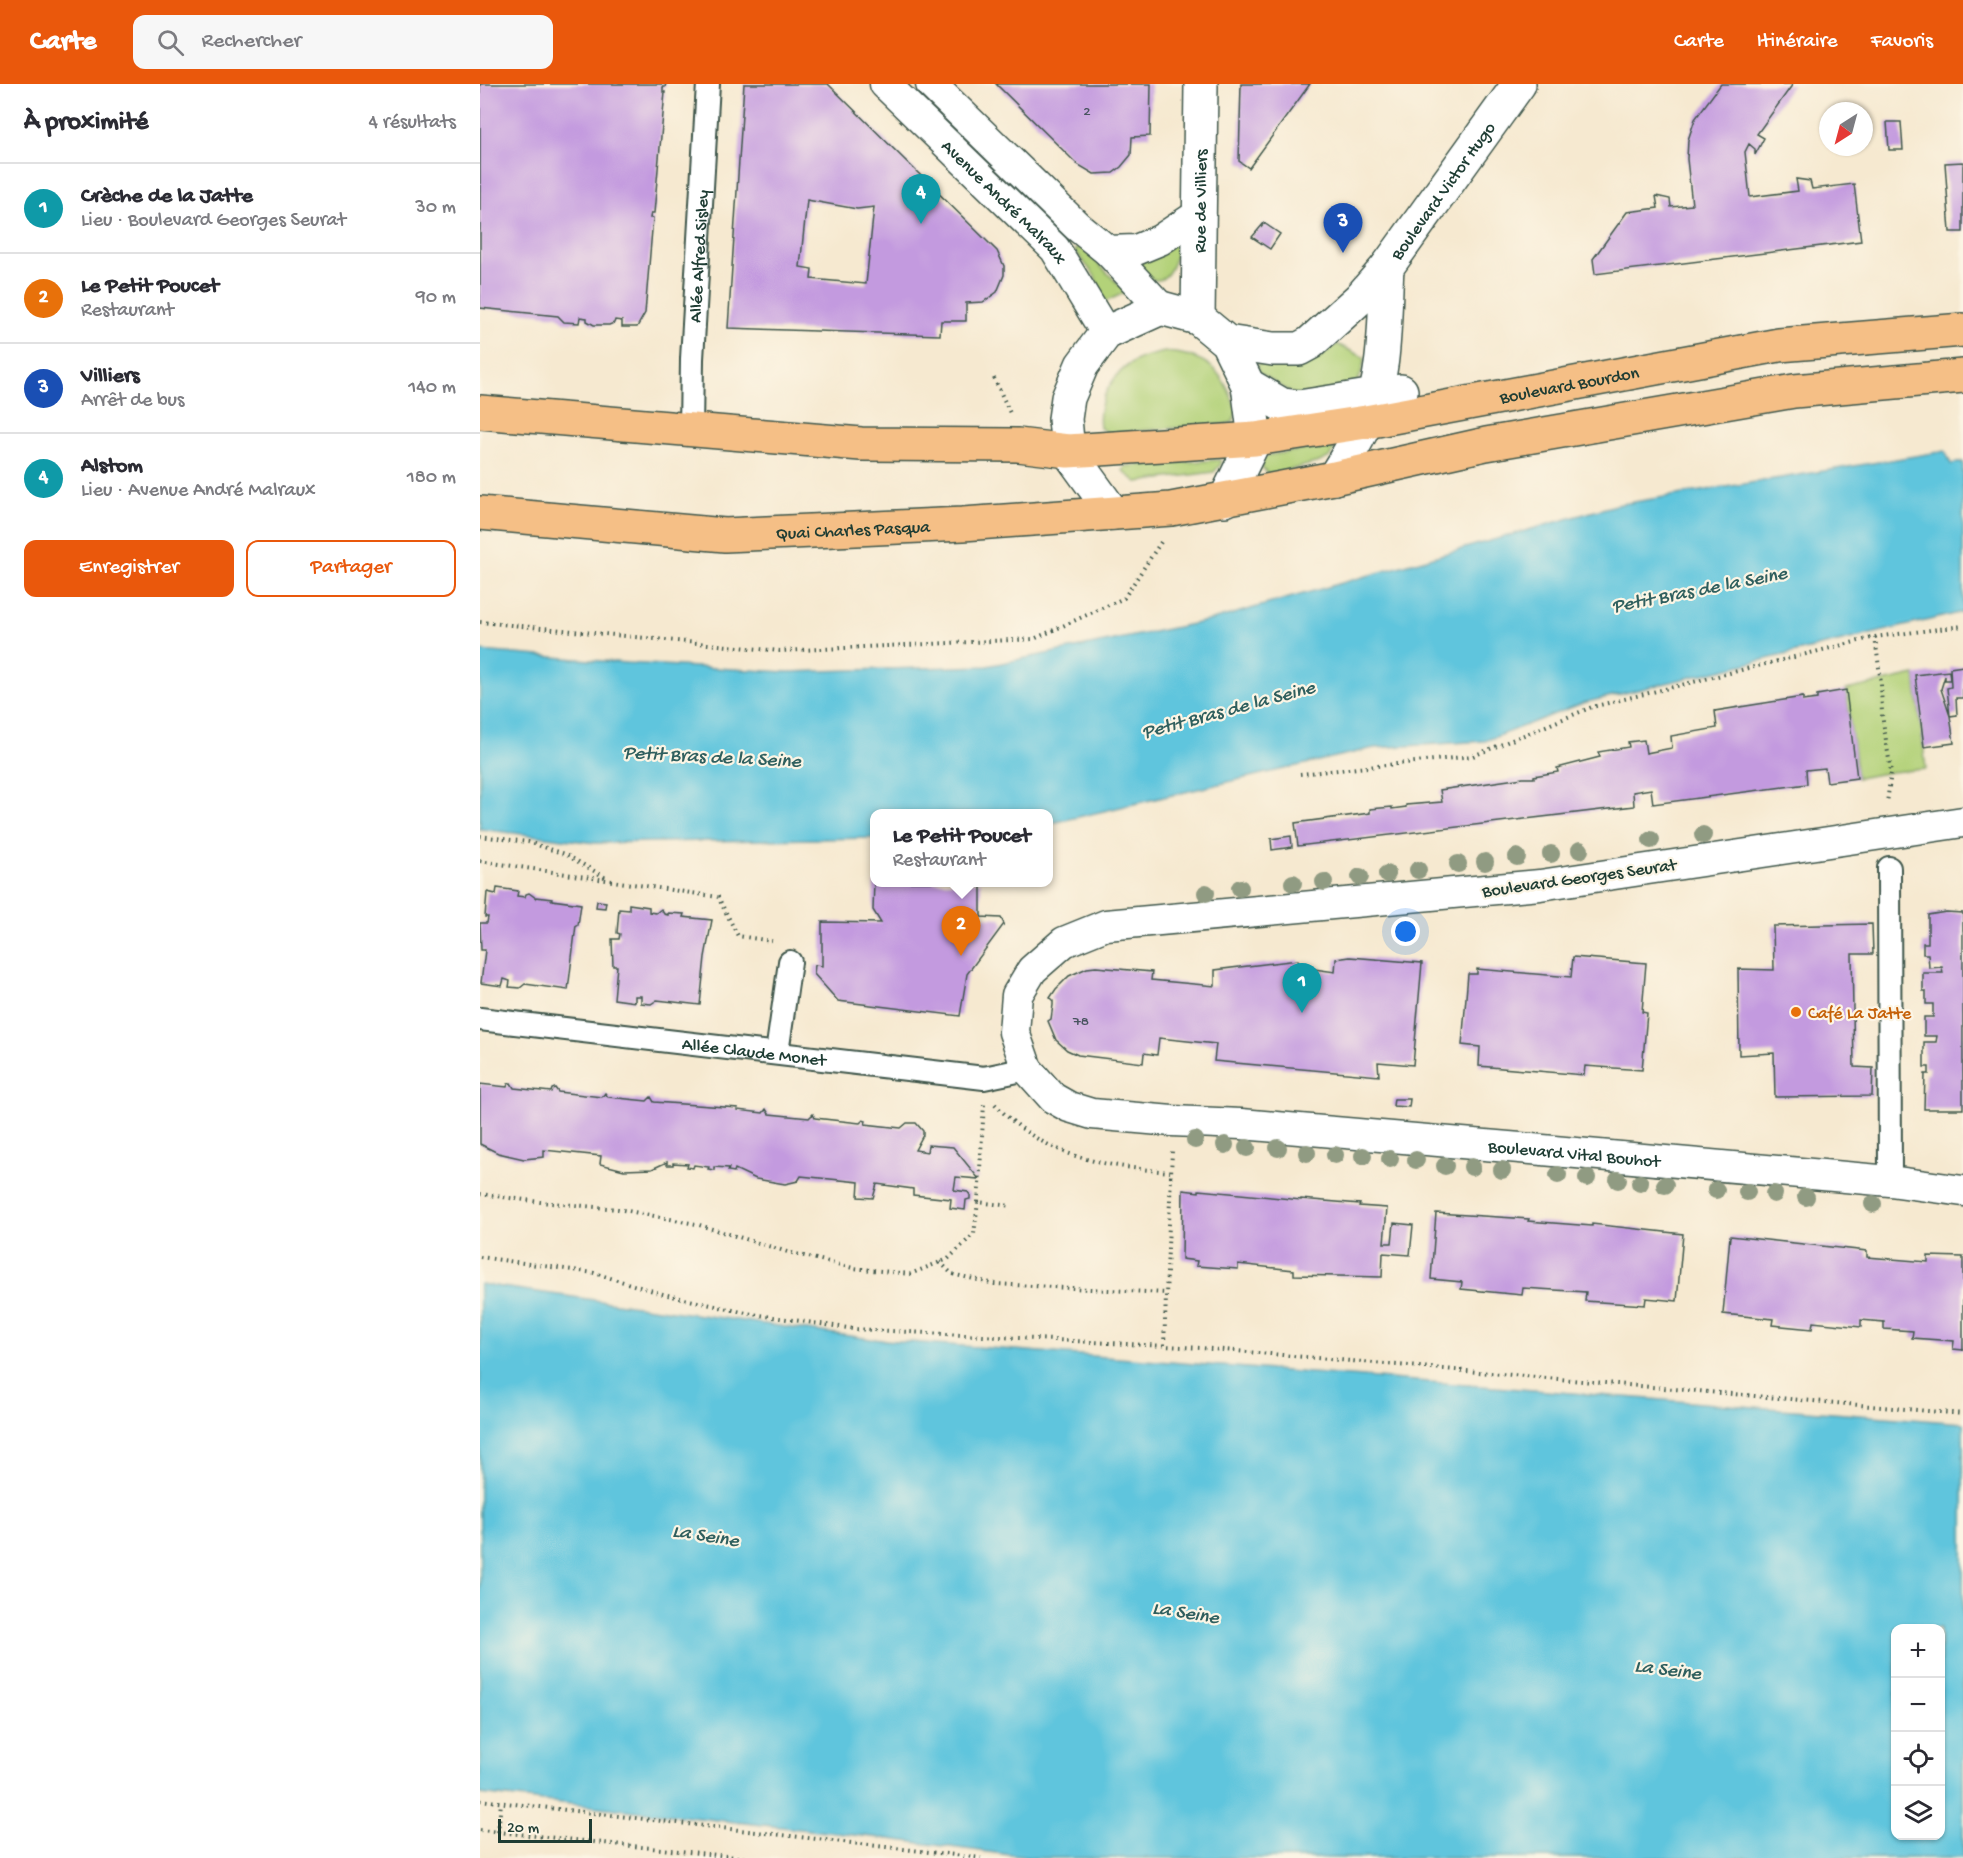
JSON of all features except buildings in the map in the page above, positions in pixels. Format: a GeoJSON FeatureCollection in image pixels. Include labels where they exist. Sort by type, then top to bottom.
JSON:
{"type":"FeatureCollection","features":[{"type":"Feature","properties":{"kind":"main road","name":"Boulevard Bourdon"},"geometry":{"type":"LineString","coordinates":[[1068,451],[1255,439],[1380,395],[1429,409],[1779,345],[1963,330]]}},
{"type":"Feature","properties":{"kind":"main road"},"geometry":{"type":"LineString","coordinates":[[1225,500],[1486,444],[1794,391],[1963,376]]}},
{"type":"Feature","properties":{"kind":"main road"},"geometry":{"type":"LineString","coordinates":[[480,412],[861,444],[1018,445],[1068,451]]}},
{"type":"Feature","properties":{"kind":"main road","name":"Quai Charles Pasqua"},"geometry":{"type":"LineString","coordinates":[[480,513],[724,535],[963,524],[1171,509],[1225,500]]}},
{"type":"Feature","properties":{"kind":"street","name":"Allée Alfred Sisley"},"geometry":{"type":"LineString","coordinates":[[691,430],[693,347],[708,84]]}},
{"type":"Feature","properties":{"kind":"street","name":"Avenue André Malraux"},"geometry":{"type":"LineString","coordinates":[[885,84],[1055,249],[1106,333]]}},
{"type":"Feature","properties":{"kind":"street","name":"Avenue André Malraux"},"geometry":{"type":"LineString","coordinates":[[931,84],[1077,226],[1108,251],[1161,308]]}},
{"type":"Feature","properties":{"kind":"street","name":"Rue de Villiers"},"geometry":{"type":"LineString","coordinates":[[1198,318],[1201,84]]}},
{"type":"Feature","properties":{"kind":"street","name":"Boulevard Victor Hugo"},"geometry":{"type":"LineString","coordinates":[[1227,342],[1273,349],[1299,348],[1310,344],[1359,299],[1387,267],[1519,84]]}},
{"type":"Feature","properties":{"kind":"street"},"geometry":{"type":"LineString","coordinates":[[1108,251],[1136,250],[1160,240],[1199,214]]}},
{"type":"Feature","properties":{"kind":"street","name":"Boulevard Victor Hugo"},"geometry":{"type":"LineString","coordinates":[[1380,395],[1387,267]]}},
{"type":"Feature","properties":{"kind":"street"},"geometry":{"type":"LineString","coordinates":[[1113,513],[1068,451],[1065,419],[1068,398],[1082,365],[1106,333],[1161,308],[1198,318],[1227,342],[1248,385],[1255,439],[1225,500]]}},
{"type":"Feature","properties":{"kind":"street"},"geometry":{"type":"LineString","coordinates":[[1248,385],[1282,405],[1299,407],[1380,395],[1429,409]]}},
{"type":"Feature","properties":{"kind":"street"},"geometry":{"type":"LineString","coordinates":[[1334,478],[1380,395]]}},
{"type":"Feature","properties":{"kind":"street","name":"Boulevard Georges Seurat"},"geometry":{"type":"LineString","coordinates":[[1027,1069],[1014,1032],[1017,995],[1032,970],[1064,942],[1106,925],[1540,885],[1963,822]]}},
{"type":"Feature","properties":{"kind":"street"},"geometry":{"type":"LineString","coordinates":[[1889,868],[1890,1180]]}},
{"type":"Feature","properties":{"kind":"street"},"geometry":{"type":"LineString","coordinates":[[777,1053],[790,962]]}},
{"type":"Feature","properties":{"kind":"street","name":"Allée Claude Monet"},"geometry":{"type":"LineString","coordinates":[[480,1019],[777,1053],[984,1085],[1027,1069]]}},
{"type":"Feature","properties":{"kind":"street","name":"Boulevard Vital Bouhot"},"geometry":{"type":"LineString","coordinates":[[1027,1069],[1053,1098],[1069,1107],[1092,1114],[1177,1122],[1253,1125],[1890,1180],[1963,1191]]}},
{"type":"Feature","properties":{"kind":"path"},"geometry":{"type":"LineString","coordinates":[[994,378],[1012,418]]}},
{"type":"Feature","properties":{"kind":"path"},"geometry":{"type":"LineString","coordinates":[[480,622],[780,651],[1034,639],[1125,598],[1161,543],[1171,509]]}},
{"type":"Feature","properties":{"kind":"path"},"geometry":{"type":"LineString","coordinates":[[1300,774],[1473,756],[1592,706],[1875,637],[1963,626]]}},
{"type":"Feature","properties":{"kind":"path"},"geometry":{"type":"LineString","coordinates":[[1875,637],[1881,683],[1882,715],[1891,772],[1887,811]]}},
{"type":"Feature","properties":{"kind":"path"},"geometry":{"type":"LineString","coordinates":[[480,836],[528,842],[565,854],[610,880]]}},
{"type":"Feature","properties":{"kind":"path"},"geometry":{"type":"LineString","coordinates":[[480,861],[718,897],[738,936],[762,940]]}},
{"type":"Feature","properties":{"kind":"path"},"geometry":{"type":"LineString","coordinates":[[984,1085],[1008,1118],[1045,1144],[1081,1158],[1132,1168],[1170,1172]]}},
{"type":"Feature","properties":{"kind":"path"},"geometry":{"type":"LineString","coordinates":[[480,1194],[618,1209],[696,1224],[788,1252],[853,1268],[910,1274],[948,1259],[974,1234],[978,1202],[984,1085]]}},
{"type":"Feature","properties":{"kind":"path"},"geometry":{"type":"LineString","coordinates":[[1164,1345],[1170,1172],[1177,1122]]}},
{"type":"Feature","properties":{"kind":"path"},"geometry":{"type":"LineString","coordinates":[[978,1202],[1011,1206]]}},
{"type":"Feature","properties":{"kind":"path"},"geometry":{"type":"LineString","coordinates":[[480,1257],[594,1273],[663,1294],[746,1313],[854,1329],[1164,1345],[1963,1414]]}},
{"type":"Feature","properties":{"kind":"path"},"geometry":{"type":"LineString","coordinates":[[940,1262],[951,1274],[995,1284],[1166,1293]]}},
{"type":"Feature","properties":{"kind":"path"},"geometry":{"type":"LineString","coordinates":[[480,1800],[979,1858]]}},
{"type":"Feature","properties":{"kind":"path"},"geometry":{"type":"LineString","coordinates":[[498,1832],[501,1803]]}},
{"type":"Feature","properties":{"kind":"path"},"geometry":{"type":"LineString","coordinates":[[480,1830],[746,1858]]}},
{"type":"Feature","properties":{"kind":"green space"},"geometry":{"type":"Polygon","coordinates":[[[1178,241],[1174,261],[1162,279],[1150,278],[1130,257],[1178,241]]]}},
{"type":"Feature","properties":{"kind":"green space"},"geometry":{"type":"Polygon","coordinates":[[[1080,245],[1123,289],[1124,293],[1105,302],[1102,301],[1095,276],[1075,251],[1080,245]]]}},
{"type":"Feature","properties":{"kind":"green space"},"geometry":{"type":"Polygon","coordinates":[[[1337,344],[1365,358],[1360,377],[1356,382],[1301,399],[1260,373],[1257,366],[1259,362],[1291,364],[1310,361],[1337,344]]]}},
{"type":"Feature","properties":{"kind":"green space"},"geometry":{"type":"Polygon","coordinates":[[[1165,352],[1203,361],[1220,376],[1237,411],[1233,422],[1109,433],[1100,428],[1101,408],[1108,388],[1114,380],[1128,365],[1137,360],[1165,352]]]}},
{"type":"Feature","properties":{"kind":"green space"},"geometry":{"type":"Polygon","coordinates":[[[1335,447],[1330,457],[1319,462],[1274,474],[1267,473],[1262,467],[1263,459],[1269,455],[1335,447]]]}},
{"type":"Feature","properties":{"kind":"green space"},"geometry":{"type":"Polygon","coordinates":[[[1220,460],[1221,464],[1214,472],[1137,482],[1123,470],[1126,466],[1220,460]]]}},
{"type":"Feature","properties":{"kind":"green space"},"geometry":{"type":"Polygon","coordinates":[[[1915,675],[1926,769],[1857,778],[1846,690],[1915,675]]]}},
{"type":"Feature","properties":{"kind":"water","name":"Petit Bras de la Seine"},"geometry":{"type":"Polygon","coordinates":[[[1945,451],[1951,464],[1963,462],[1963,612],[1583,703],[1485,741],[1374,748],[1053,823],[1053,809],[870,809],[870,838],[596,843],[480,829],[480,651],[627,663],[787,672],[987,666],[1212,620],[1616,505],[1945,451]]]}},
{"type":"Feature","properties":{"kind":"water","name":"La Seine"},"geometry":{"type":"Polygon","coordinates":[[[480,1284],[871,1339],[1963,1423],[1963,1858],[1033,1858],[882,1838],[480,1794],[480,1284]]]}},
{"type":"Feature","properties":{"kind":"place","name":"Alstom"},"geometry":{"type":"Point","coordinates":[921,224]}},
{"type":"Feature","properties":{"kind":"place","name":"Villiers"},"geometry":{"type":"Point","coordinates":[1343,253]}},
{"type":"Feature","properties":{"kind":"place","name":"Le Petit Poucet"},"geometry":{"type":"Point","coordinates":[961,956]}},
{"type":"Feature","properties":{"kind":"place","name":"Café La Jatte"},"geometry":{"type":"Point","coordinates":[1796,1012]}},
{"type":"Feature","properties":{"kind":"place","name":"Crèche de la Jatte"},"geometry":{"type":"Point","coordinates":[1302,1013]}}]}
